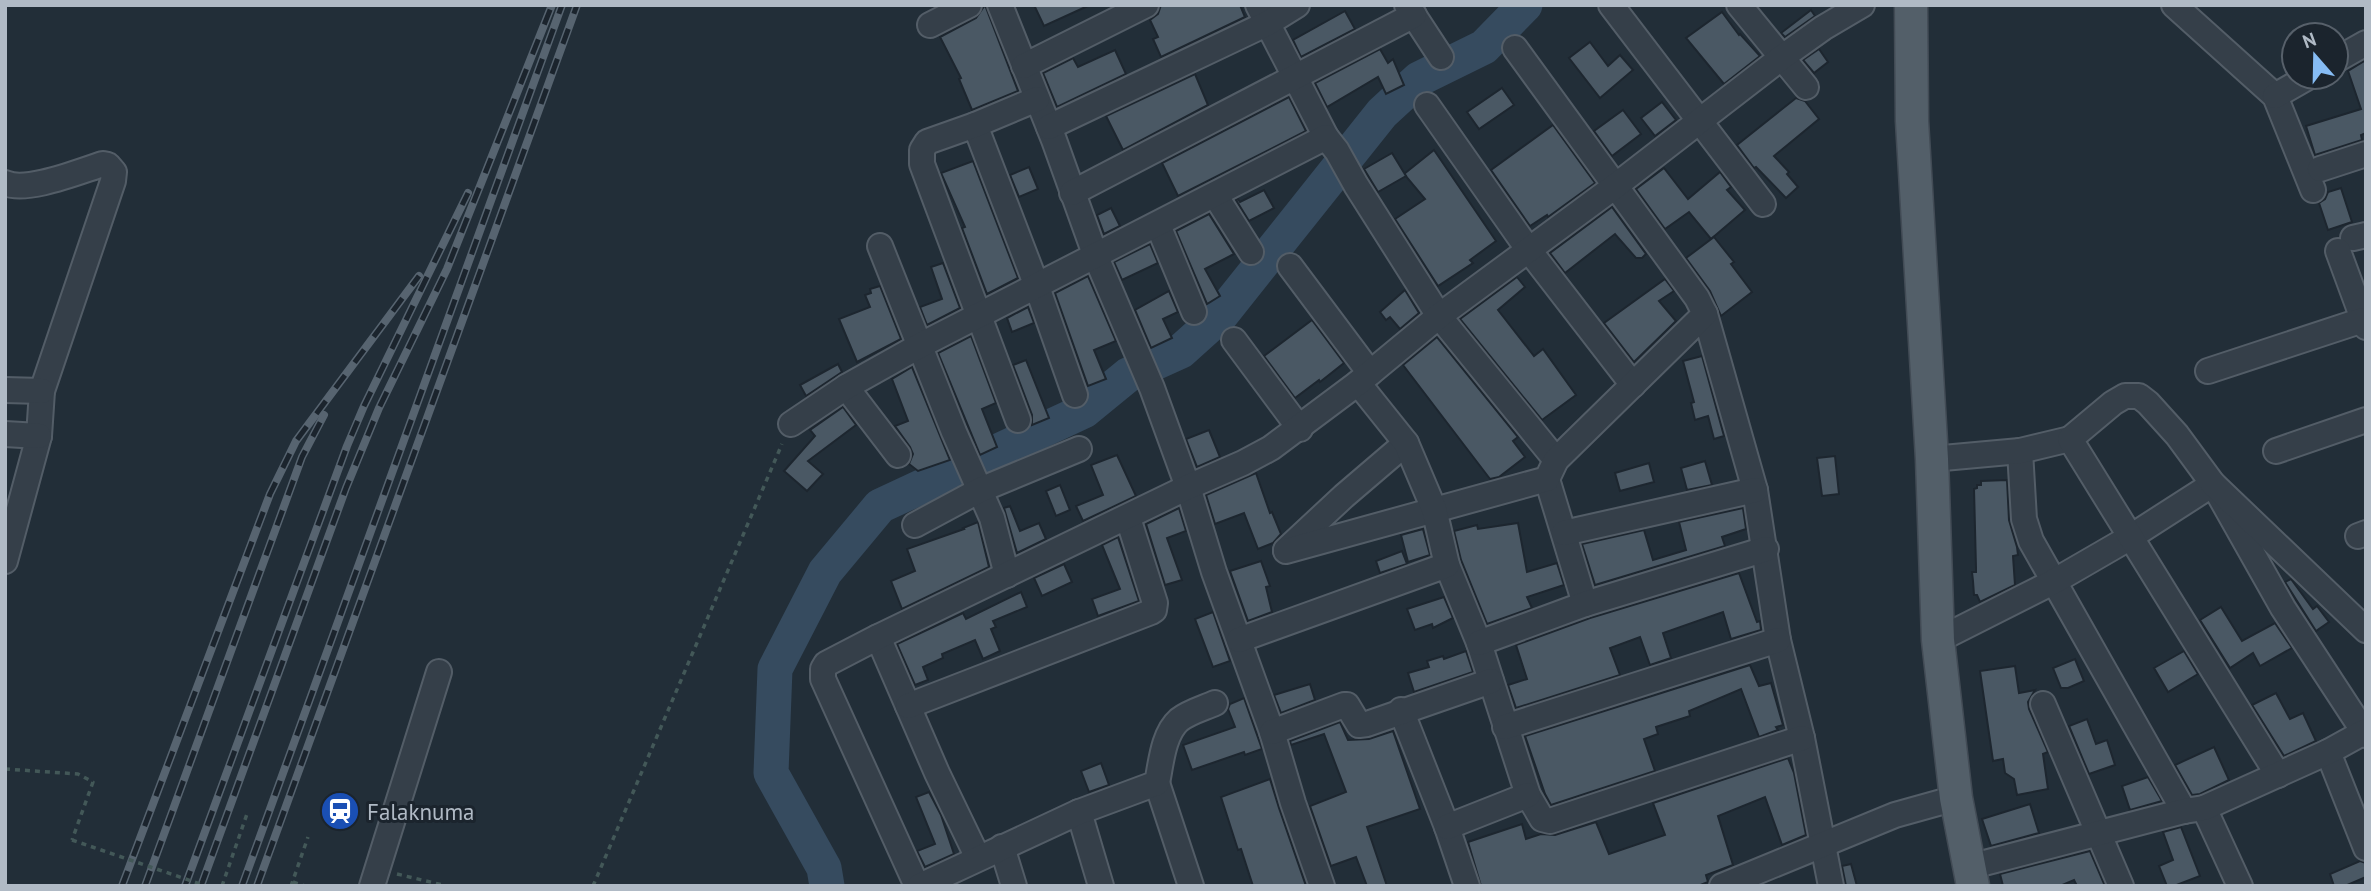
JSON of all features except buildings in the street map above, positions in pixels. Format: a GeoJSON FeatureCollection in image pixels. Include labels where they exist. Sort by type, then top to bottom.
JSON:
{"type":"FeatureCollection","features":[{"type":"Feature","properties":{"kind":"main road"},"geometry":{"type":"LineString","coordinates":[[1911,5],[1912,121],[1932,459],[1938,640],[1956,798],[1971,876]]}},
{"type":"Feature","properties":{"kind":"street"},"geometry":{"type":"LineString","coordinates":[[930,25],[969,5]]}},
{"type":"Feature","properties":{"kind":"street"},"geometry":{"type":"LineString","coordinates":[[1024,66],[1146,5]]}},
{"type":"Feature","properties":{"kind":"street"},"geometry":{"type":"LineString","coordinates":[[1049,127],[1263,14],[1297,5]]}},
{"type":"Feature","properties":{"kind":"street"},"geometry":{"type":"LineString","coordinates":[[1611,5],[1763,204]]}},
{"type":"Feature","properties":{"kind":"street"},"geometry":{"type":"LineString","coordinates":[[1739,5],[1806,87]]}},
{"type":"Feature","properties":{"kind":"street"},"geometry":{"type":"LineString","coordinates":[[1157,783],[1079,812],[919,886],[823,678],[822,669],[826,664],[878,636],[1243,463],[1300,429],[1439,316],[1615,187],[1781,58],[1822,28],[1862,5]]}},
{"type":"Feature","properties":{"kind":"street"},"geometry":{"type":"LineString","coordinates":[[2174,5],[2275,96],[2316,180],[2366,154]]}},
{"type":"Feature","properties":{"kind":"street"},"geometry":{"type":"LineString","coordinates":[[1002,6],[1096,257],[1152,388],[1272,732],[1322,886]]}},
{"type":"Feature","properties":{"kind":"street"},"geometry":{"type":"LineString","coordinates":[[1072,193],[1295,77],[1410,10],[1441,57]]}},
{"type":"Feature","properties":{"kind":"street"},"geometry":{"type":"LineString","coordinates":[[1263,14],[1331,144],[1439,316],[1552,470],[1564,533],[1585,604]]}},
{"type":"Feature","properties":{"kind":"street"},"geometry":{"type":"LineString","coordinates":[[2350,52],[2366,43]]}},
{"type":"Feature","properties":{"kind":"street"},"geometry":{"type":"LineString","coordinates":[[1515,48],[1698,298],[1705,314],[1755,490],[1778,640],[1802,738],[1831,886]]}},
{"type":"Feature","properties":{"kind":"street"},"geometry":{"type":"LineString","coordinates":[[2275,96],[2284,91]]}},
{"type":"Feature","properties":{"kind":"street"},"geometry":{"type":"LineString","coordinates":[[1018,420],[922,163],[922,150],[927,142],[1037,99]]}},
{"type":"Feature","properties":{"kind":"street"},"geometry":{"type":"LineString","coordinates":[[1427,105],[1528,249],[1633,385]]}},
{"type":"Feature","properties":{"kind":"street"},"geometry":{"type":"LineString","coordinates":[[975,125],[1075,395]]}},
{"type":"Feature","properties":{"kind":"street"},"geometry":{"type":"LineString","coordinates":[[790,424],[846,387],[1036,284],[1096,257],[1215,195],[1331,144]]}},
{"type":"Feature","properties":{"kind":"street"},"geometry":{"type":"LineString","coordinates":[[5,183],[12,186],[31,184],[103,164],[108,165],[114,172],[42,391],[40,436],[6,560]]}},
{"type":"Feature","properties":{"kind":"street"},"geometry":{"type":"LineString","coordinates":[[1215,195],[1251,252]]}},
{"type":"Feature","properties":{"kind":"street"},"geometry":{"type":"LineString","coordinates":[[1158,225],[1194,312]]}},
{"type":"Feature","properties":{"kind":"street"},"geometry":{"type":"LineString","coordinates":[[2208,371],[2365,324],[2352,241]]}},
{"type":"Feature","properties":{"kind":"street"},"geometry":{"type":"LineString","coordinates":[[880,246],[954,432],[992,518],[1007,575]]}},
{"type":"Feature","properties":{"kind":"street"},"geometry":{"type":"LineString","coordinates":[[1290,266],[1406,443],[1434,509],[1447,565],[1479,643],[1528,796],[1542,819],[1550,821],[1802,738]]}},
{"type":"Feature","properties":{"kind":"street"},"geometry":{"type":"LineString","coordinates":[[1406,443],[1325,513],[1286,551],[1434,509],[1552,470],[1705,314]]}},
{"type":"Feature","properties":{"kind":"street"},"geometry":{"type":"LineString","coordinates":[[1234,340],[1300,429]]}},
{"type":"Feature","properties":{"kind":"street"},"geometry":{"type":"LineString","coordinates":[[846,387],[898,455]]}},
{"type":"Feature","properties":{"kind":"street"},"geometry":{"type":"LineString","coordinates":[[5,390],[42,391]]}},
{"type":"Feature","properties":{"kind":"street"},"geometry":{"type":"LineString","coordinates":[[1932,459],[2020,451],[2070,439],[2113,403],[2125,396],[2139,396],[2177,435],[2213,484],[2283,608],[2365,733],[2278,775],[2194,810],[2098,834],[1971,876]]}},
{"type":"Feature","properties":{"kind":"street"},"geometry":{"type":"LineString","coordinates":[[2276,451],[2366,420]]}},
{"type":"Feature","properties":{"kind":"street"},"geometry":{"type":"LineString","coordinates":[[5,434],[40,436]]}},
{"type":"Feature","properties":{"kind":"street"},"geometry":{"type":"LineString","coordinates":[[2070,439],[2278,775]]}},
{"type":"Feature","properties":{"kind":"street"},"geometry":{"type":"LineString","coordinates":[[915,525],[975,479],[1079,449]]}},
{"type":"Feature","properties":{"kind":"street"},"geometry":{"type":"LineString","coordinates":[[2020,451],[2024,519],[2031,541],[2053,582],[2240,886]]}},
{"type":"Feature","properties":{"kind":"street"},"geometry":{"type":"LineString","coordinates":[[1938,640],[2053,582],[2129,538],[2213,484]]}},
{"type":"Feature","properties":{"kind":"street"},"geometry":{"type":"LineString","coordinates":[[2213,484],[2366,630]]}},
{"type":"Feature","properties":{"kind":"street"},"geometry":{"type":"LineString","coordinates":[[1564,533],[1755,490]]}},
{"type":"Feature","properties":{"kind":"street"},"geometry":{"type":"LineString","coordinates":[[908,706],[1151,612],[1155,603],[1128,518]]}},
{"type":"Feature","properties":{"kind":"street"},"geometry":{"type":"LineString","coordinates":[[1479,643],[1585,604],[1766,549]]}},
{"type":"Feature","properties":{"kind":"street"},"geometry":{"type":"LineString","coordinates":[[1238,640],[1447,565]]}},
{"type":"Feature","properties":{"kind":"street"},"geometry":{"type":"LineString","coordinates":[[878,636],[937,773],[978,859]]}},
{"type":"Feature","properties":{"kind":"street"},"geometry":{"type":"LineString","coordinates":[[1505,727],[1778,640]]}},
{"type":"Feature","properties":{"kind":"street"},"geometry":{"type":"LineString","coordinates":[[372,886],[439,672]]}},
{"type":"Feature","properties":{"kind":"street"},"geometry":{"type":"LineString","coordinates":[[1272,732],[1344,705],[1348,705],[1359,725],[1491,681]]}},
{"type":"Feature","properties":{"kind":"street"},"geometry":{"type":"LineString","coordinates":[[1191,886],[1157,783],[1164,749],[1173,727],[1186,716],[1215,703]]}},
{"type":"Feature","properties":{"kind":"street"},"geometry":{"type":"LineString","coordinates":[[2043,704],[2121,886]]}},
{"type":"Feature","properties":{"kind":"street"},"geometry":{"type":"LineString","coordinates":[[1401,710],[1467,886]]}},
{"type":"Feature","properties":{"kind":"street"},"geometry":{"type":"LineString","coordinates":[[2328,752],[2366,848]]}},
{"type":"Feature","properties":{"kind":"street"},"geometry":{"type":"LineString","coordinates":[[1447,827],[1528,796]]}},
{"type":"Feature","properties":{"kind":"street"},"geometry":{"type":"LineString","coordinates":[[1728,885],[1895,815],[1956,798]]}},
{"type":"Feature","properties":{"kind":"street"},"geometry":{"type":"LineString","coordinates":[[1079,812],[1101,886]]}},
{"type":"Feature","properties":{"kind":"street"},"geometry":{"type":"LineString","coordinates":[[1002,848],[1014,886]]}},
{"type":"Feature","properties":{"kind":"path"},"geometry":{"type":"LineString","coordinates":[[593,886],[790,424]]}},
{"type":"Feature","properties":{"kind":"path"},"geometry":{"type":"LineString","coordinates":[[5,769],[78,774],[93,782],[72,840],[206,886]]}},
{"type":"Feature","properties":{"kind":"path"},"geometry":{"type":"LineString","coordinates":[[222,886],[248,811]]}},
{"type":"Feature","properties":{"kind":"path"},"geometry":{"type":"LineString","coordinates":[[304,886],[292,884],[308,836]]}},
{"type":"Feature","properties":{"kind":"path"},"geometry":{"type":"LineString","coordinates":[[393,874],[447,886]]}},
{"type":"Feature","properties":{"kind":"waterway"},"geometry":{"type":"LineString","coordinates":[[827,886],[824,868],[771,773],[775,669],[825,572],[880,506],[1084,411],[1128,375],[1181,351],[1221,315],[1382,113],[1419,79],[1484,47],[1525,5]]}},
{"type":"Feature","properties":{"kind":"railway"},"geometry":{"type":"LineString","coordinates":[[201,886],[346,488],[379,408],[447,269],[552,5]]}},
{"type":"Feature","properties":{"kind":"railway"},"geometry":{"type":"LineString","coordinates":[[242,886],[562,5]]}},
{"type":"Feature","properties":{"kind":"railway"},"geometry":{"type":"LineString","coordinates":[[257,886],[577,5]]}},
{"type":"Feature","properties":{"kind":"railway"},"geometry":{"type":"LineString","coordinates":[[185,886],[347,446],[468,193]]}},
{"type":"Feature","properties":{"kind":"railway"},"geometry":{"type":"LineString","coordinates":[[122,886],[270,494],[296,441],[419,276]]}},
{"type":"Feature","properties":{"kind":"railway"},"geometry":{"type":"LineString","coordinates":[[145,886],[302,457],[324,415]]}},
{"type":"Feature","properties":{"kind":"place","name":"Falaknuma"},"geometry":{"type":"Point","coordinates":[340,811]}}]}
